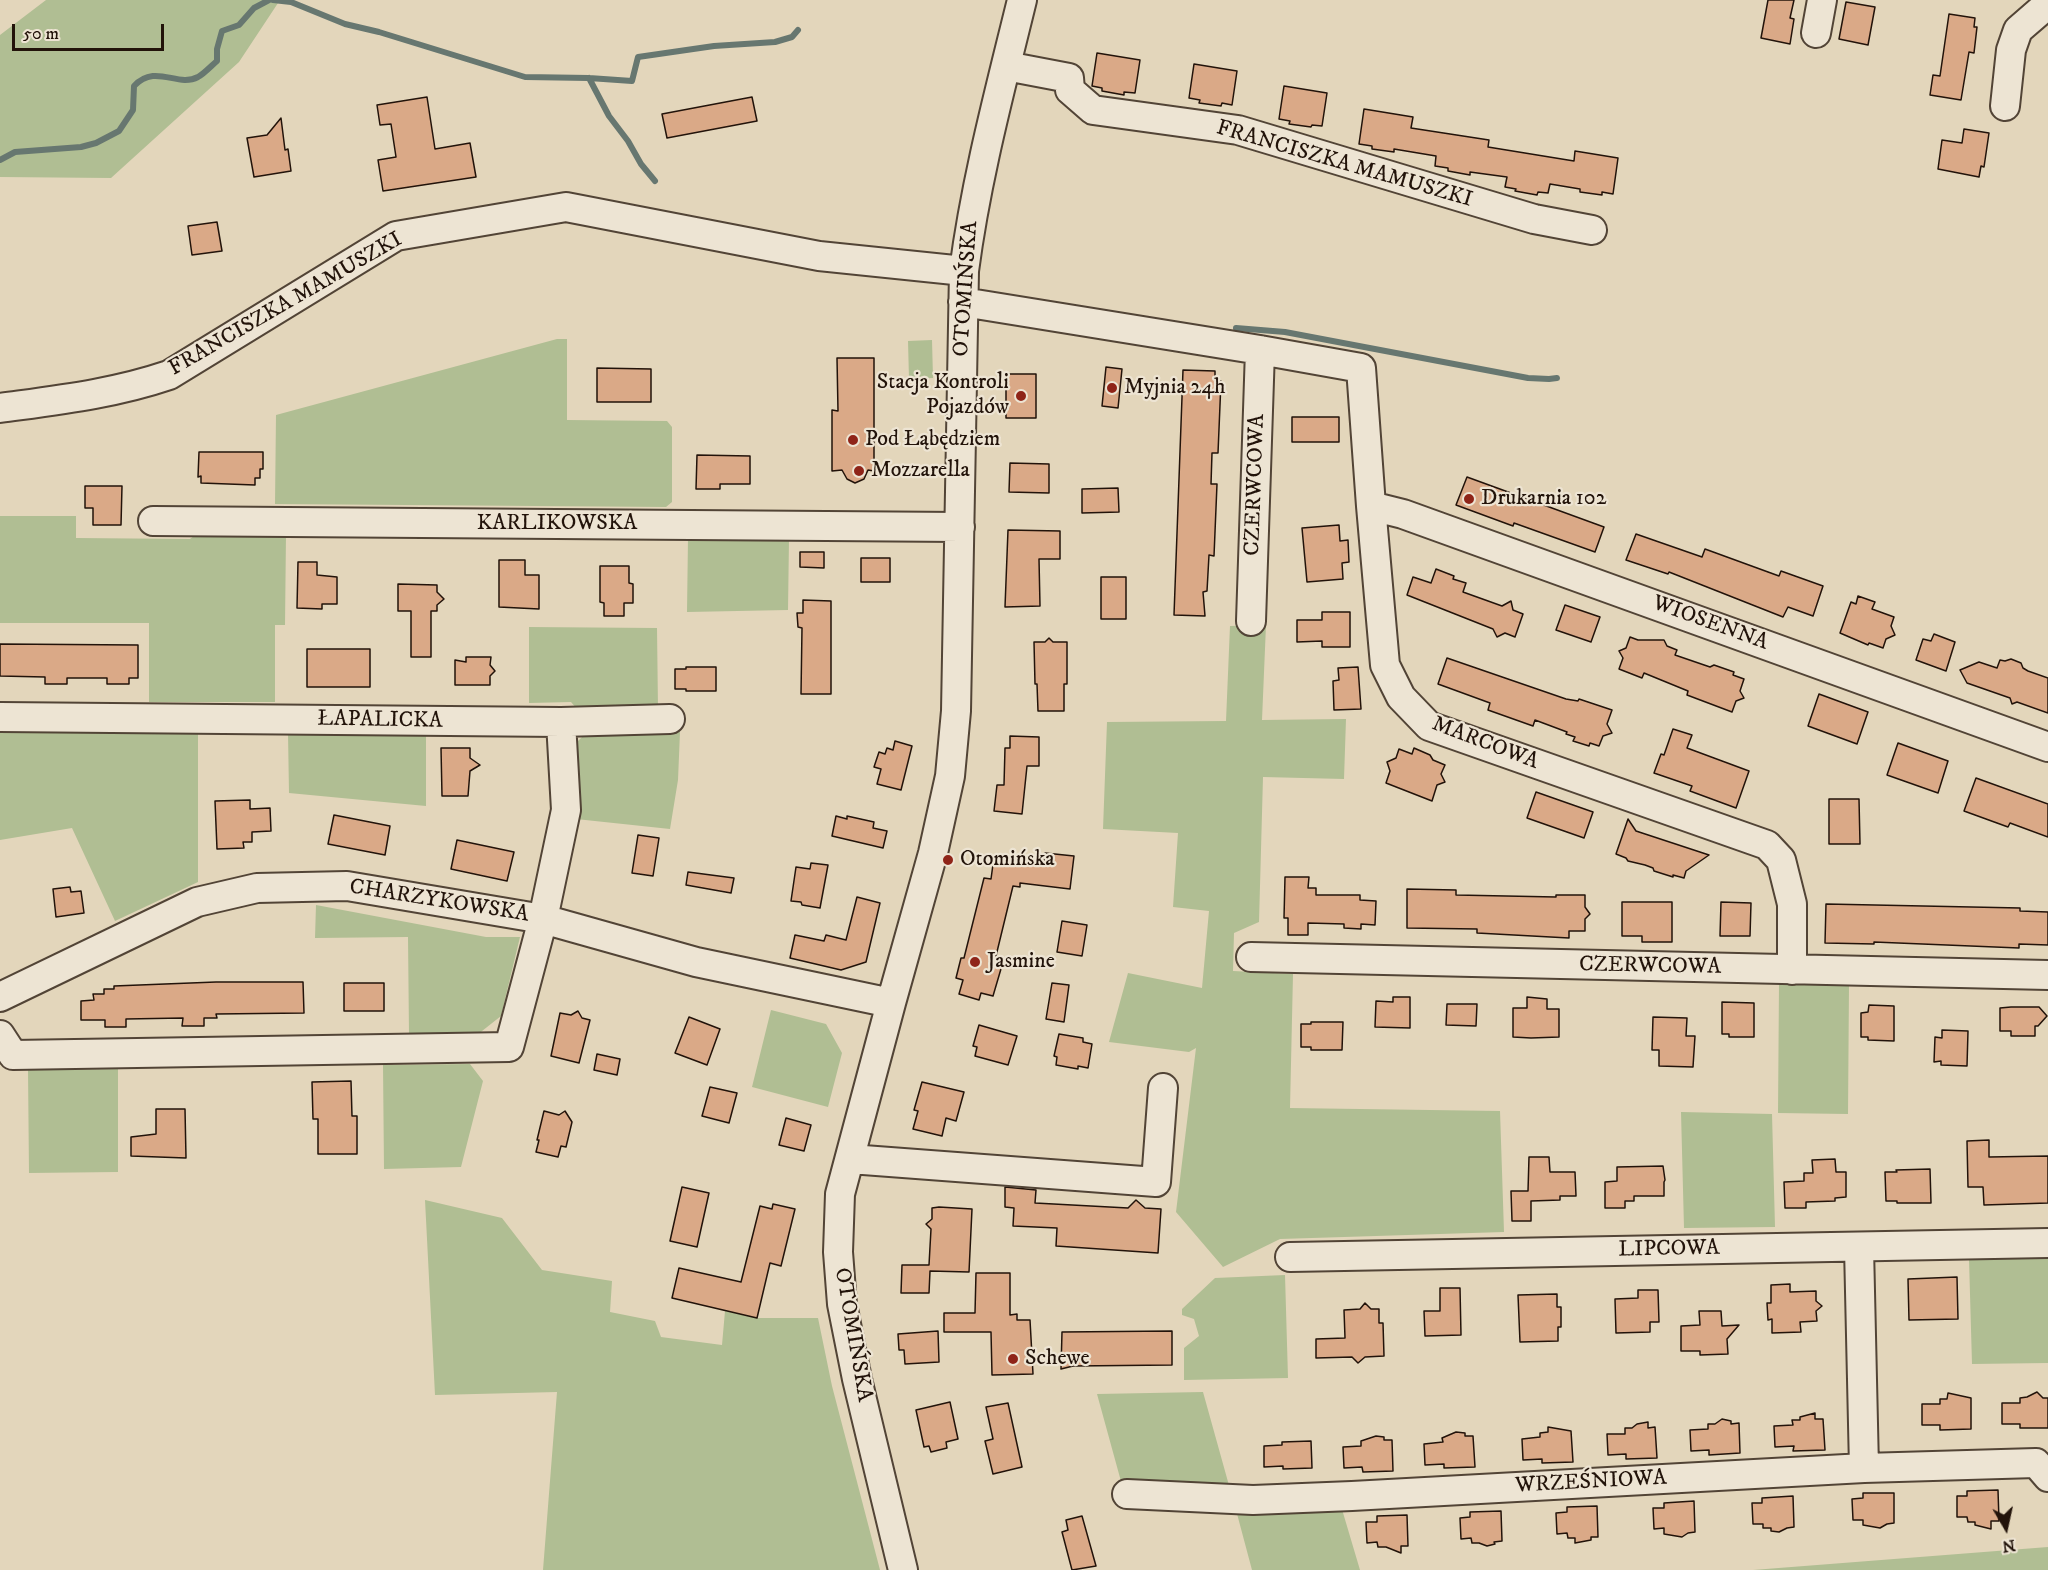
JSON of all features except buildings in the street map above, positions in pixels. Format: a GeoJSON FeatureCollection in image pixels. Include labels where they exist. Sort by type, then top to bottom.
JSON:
{"type":"FeatureCollection","features":[{"type":"Feature","properties":{"kind":"street","name":"OTOMIŃSKA"},"geometry":{"type":"LineString","coordinates":[[903,1570],[857,1379],[842,1304],[838,1252],[840,1194],[933,853],[950,776],[956,711],[964,271],[980,172],[1022,0]]}},
{"type":"Feature","properties":{"kind":"street"},"geometry":{"type":"LineString","coordinates":[[1816,33],[1822,0]]}},
{"type":"Feature","properties":{"kind":"street"},"geometry":{"type":"LineString","coordinates":[[2005,106],[2011,50],[2018,30],[2048,4]]}},
{"type":"Feature","properties":{"kind":"street","name":"FRANCISZKA MAMUSZKI"},"geometry":{"type":"LineString","coordinates":[[1006,66],[1069,78],[1070,90],[1093,110],[1238,130],[1534,219],[1592,230]]}},
{"type":"Feature","properties":{"kind":"street","name":"FRANCISZKA MAMUSZKI"},"geometry":{"type":"LineString","coordinates":[[0,408],[90,396],[134,387],[170,375],[396,236],[566,207],[819,256],[964,271]]}},
{"type":"Feature","properties":{"kind":"street"},"geometry":{"type":"LineString","coordinates":[[963,302],[1260,350]]}},
{"type":"Feature","properties":{"kind":"street","name":"MARCOWA"},"geometry":{"type":"LineString","coordinates":[[1260,350],[1362,368],[1385,665],[1401,697],[1429,726],[1767,845],[1781,860],[1792,904],[1792,970]]}},
{"type":"Feature","properties":{"kind":"street","name":"CZERWCOWA"},"geometry":{"type":"LineString","coordinates":[[1251,621],[1260,350]]}},
{"type":"Feature","properties":{"kind":"street","name":"WIOSENNA"},"geometry":{"type":"LineString","coordinates":[[1371,506],[1425,522],[2048,747]]}},
{"type":"Feature","properties":{"kind":"street","name":"KARLIKOWSKA"},"geometry":{"type":"LineString","coordinates":[[153,520],[960,527]]}},
{"type":"Feature","properties":{"kind":"street","name":"ŁAPALICKA"},"geometry":{"type":"LineString","coordinates":[[0,717],[561,722],[670,719]]}},
{"type":"Feature","properties":{"kind":"street"},"geometry":{"type":"LineString","coordinates":[[0,1035],[13,1055],[509,1047],[543,920],[566,810],[561,722]]}},
{"type":"Feature","properties":{"kind":"street","name":"CHARZYKOWSKA"},"geometry":{"type":"LineString","coordinates":[[0,997],[197,902],[257,888],[347,886],[543,920],[696,962],[891,1003]]}},
{"type":"Feature","properties":{"kind":"street","name":"CZERWCOWA"},"geometry":{"type":"LineString","coordinates":[[1251,957],[2048,975]]}},
{"type":"Feature","properties":{"kind":"street"},"geometry":{"type":"LineString","coordinates":[[850,1159],[1156,1182],[1163,1088]]}},
{"type":"Feature","properties":{"kind":"street","name":"LIPCOWA"},"geometry":{"type":"LineString","coordinates":[[1290,1257],[2048,1243]]}},
{"type":"Feature","properties":{"kind":"street"},"geometry":{"type":"LineString","coordinates":[[1859,1247],[1864,1468]]}},
{"type":"Feature","properties":{"kind":"street","name":"WRZEŚNIOWA"},"geometry":{"type":"LineString","coordinates":[[1127,1494],[1253,1500],[1864,1468],[2036,1463],[2048,1477]]}},
{"type":"Feature","properties":{"kind":"green space"},"geometry":{"type":"Polygon","coordinates":[[[46,0],[280,0],[239,62],[111,178],[0,177],[0,35],[46,0]]]}},
{"type":"Feature","properties":{"kind":"green space"},"geometry":{"type":"Polygon","coordinates":[[[557,339],[567,339],[567,420],[667,421],[672,427],[672,502],[666,507],[275,504],[276,415],[557,339]]]}},
{"type":"Feature","properties":{"kind":"green space"},"geometry":{"type":"Polygon","coordinates":[[[932,340],[933,378],[909,379],[908,341],[932,340]]]}},
{"type":"Feature","properties":{"kind":"green space"},"geometry":{"type":"Polygon","coordinates":[[[0,516],[76,516],[76,538],[190,539],[198,533],[286,534],[285,625],[275,625],[275,702],[149,702],[149,623],[0,623],[0,516]]]}},
{"type":"Feature","properties":{"kind":"green space"},"geometry":{"type":"Polygon","coordinates":[[[688,538],[789,539],[788,610],[687,612],[688,538]]]}},
{"type":"Feature","properties":{"kind":"green space"},"geometry":{"type":"Polygon","coordinates":[[[1266,625],[1262,720],[1346,719],[1344,779],[1263,777],[1259,922],[1234,933],[1233,971],[1293,974],[1290,1108],[1500,1111],[1504,1232],[1280,1239],[1223,1267],[1176,1212],[1196,1048],[1189,1052],[1109,1042],[1128,973],[1202,988],[1209,911],[1173,907],[1178,833],[1103,829],[1107,722],[1226,721],[1230,626],[1266,625]]]}},
{"type":"Feature","properties":{"kind":"green space"},"geometry":{"type":"Polygon","coordinates":[[[529,627],[657,628],[658,709],[577,709],[571,702],[529,703],[529,627]]]}},
{"type":"Feature","properties":{"kind":"green space"},"geometry":{"type":"Polygon","coordinates":[[[592,727],[673,727],[680,732],[678,780],[670,829],[576,819],[577,742],[592,727]]]}},
{"type":"Feature","properties":{"kind":"green space"},"geometry":{"type":"Polygon","coordinates":[[[0,732],[198,733],[198,882],[115,921],[72,828],[0,840],[0,732]]]}},
{"type":"Feature","properties":{"kind":"green space"},"geometry":{"type":"Polygon","coordinates":[[[288,733],[426,733],[426,806],[289,793],[288,733]]]}},
{"type":"Feature","properties":{"kind":"green space"},"geometry":{"type":"Polygon","coordinates":[[[316,905],[486,937],[520,937],[501,1016],[477,1035],[409,1034],[408,937],[315,938],[316,905]]]}},
{"type":"Feature","properties":{"kind":"green space"},"geometry":{"type":"Polygon","coordinates":[[[1779,984],[1849,985],[1848,1114],[1778,1113],[1779,984]]]}},
{"type":"Feature","properties":{"kind":"green space"},"geometry":{"type":"Polygon","coordinates":[[[771,1010],[826,1024],[842,1053],[828,1107],[752,1087],[771,1010]]]}},
{"type":"Feature","properties":{"kind":"green space"},"geometry":{"type":"Polygon","coordinates":[[[470,1064],[483,1081],[461,1167],[384,1169],[383,1065],[470,1064]]]}},
{"type":"Feature","properties":{"kind":"green space"},"geometry":{"type":"Polygon","coordinates":[[[118,1069],[118,1172],[29,1173],[28,1070],[118,1069]]]}},
{"type":"Feature","properties":{"kind":"green space"},"geometry":{"type":"Polygon","coordinates":[[[1681,1112],[1772,1114],[1775,1227],[1684,1228],[1681,1112]]]}},
{"type":"Feature","properties":{"kind":"green space"},"geometry":{"type":"Polygon","coordinates":[[[425,1200],[502,1218],[542,1270],[612,1281],[610,1312],[655,1321],[661,1337],[722,1345],[725,1311],[757,1318],[818,1318],[832,1386],[880,1570],[543,1570],[557,1392],[435,1395],[425,1200]]]}},
{"type":"Feature","properties":{"kind":"green space"},"geometry":{"type":"Polygon","coordinates":[[[2048,1257],[2048,1363],[1972,1364],[1969,1259],[2048,1257]]]}},
{"type":"Feature","properties":{"kind":"green space"},"geometry":{"type":"Polygon","coordinates":[[[1285,1275],[1288,1378],[1184,1380],[1184,1348],[1199,1336],[1194,1319],[1182,1315],[1182,1309],[1215,1278],[1285,1275]]]}},
{"type":"Feature","properties":{"kind":"green space"},"geometry":{"type":"Polygon","coordinates":[[[1203,1392],[1230,1489],[1122,1485],[1097,1394],[1203,1392]]]}},
{"type":"Feature","properties":{"kind":"green space"},"geometry":{"type":"Polygon","coordinates":[[[1341,1506],[1360,1570],[1252,1570],[1236,1510],[1341,1506]]]}},
{"type":"Feature","properties":{"kind":"green space"},"geometry":{"type":"Polygon","coordinates":[[[2048,1547],[2048,1570],[1753,1570],[2048,1547]]]}},
{"type":"Feature","properties":{"kind":"waterway"},"geometry":{"type":"LineString","coordinates":[[0,160],[15,152],[81,147],[96,143],[119,131],[133,110],[134,86],[142,79],[150,76],[182,80],[198,77],[217,61],[217,49],[222,31],[239,25],[254,8],[269,0]]}},
{"type":"Feature","properties":{"kind":"waterway"},"geometry":{"type":"LineString","coordinates":[[273,0],[291,2],[345,24],[379,32],[525,77],[632,81],[638,57],[714,46],[775,42],[792,37],[798,30]]}},
{"type":"Feature","properties":{"kind":"waterway"},"geometry":{"type":"LineString","coordinates":[[589,78],[609,116],[655,181]]}},
{"type":"Feature","properties":{"kind":"waterway"},"geometry":{"type":"LineString","coordinates":[[1236,328],[1285,332],[1528,378],[1557,378]]}},
{"type":"Feature","properties":{"kind":"place","name":"Myjnia 24h"},"geometry":{"type":"Point","coordinates":[1112,388]}},
{"type":"Feature","properties":{"kind":"place","name":"Stacja Kontroli Pojazdów"},"geometry":{"type":"Point","coordinates":[1021,396]}},
{"type":"Feature","properties":{"kind":"place","name":"Pod Łąbędziem"},"geometry":{"type":"Point","coordinates":[853,440]}},
{"type":"Feature","properties":{"kind":"place","name":"Mozzarella"},"geometry":{"type":"Point","coordinates":[859,471]}},
{"type":"Feature","properties":{"kind":"place","name":"Drukarnia 102"},"geometry":{"type":"Point","coordinates":[1469,499]}},
{"type":"Feature","properties":{"kind":"place","name":"Otomińska"},"geometry":{"type":"Point","coordinates":[948,860]}},
{"type":"Feature","properties":{"kind":"place","name":"Jasmine"},"geometry":{"type":"Point","coordinates":[975,962]}},
{"type":"Feature","properties":{"kind":"place","name":"Schewe"},"geometry":{"type":"Point","coordinates":[1013,1359]}}]}
